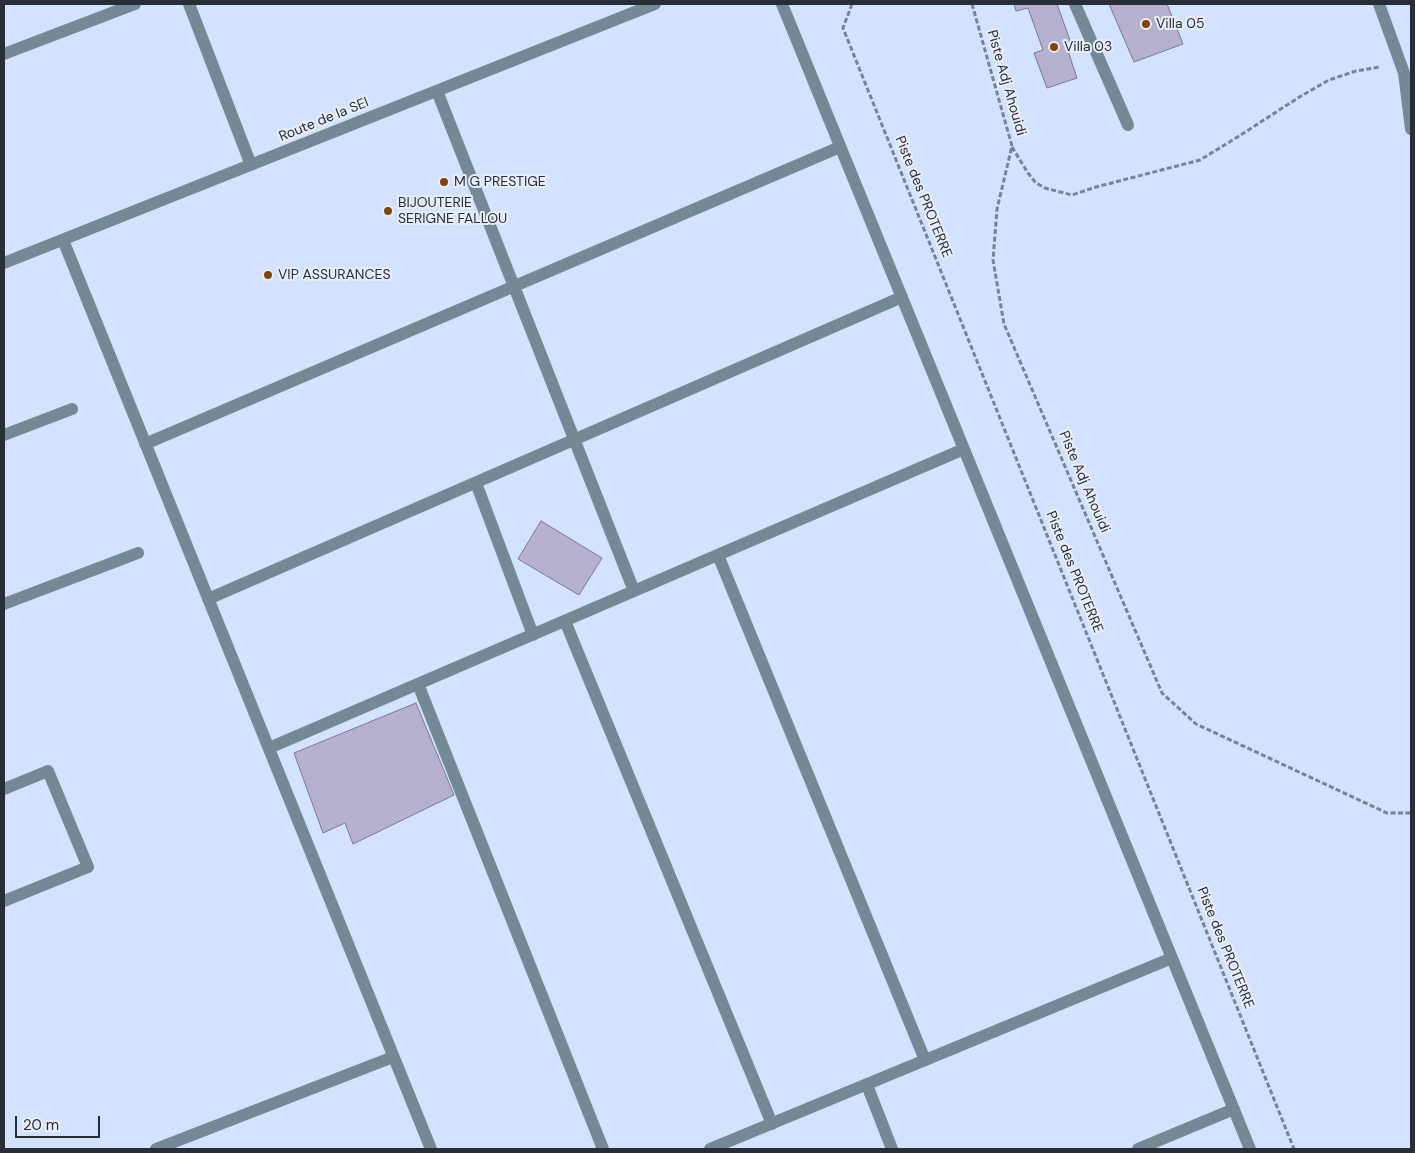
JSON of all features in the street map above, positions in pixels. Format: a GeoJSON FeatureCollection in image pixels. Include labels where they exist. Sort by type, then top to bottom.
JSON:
{"type":"FeatureCollection","features":[{"type":"Feature","properties":{"kind":"street"},"geometry":{"type":"LineString","coordinates":[[4,54],[136,4]]}},
{"type":"Feature","properties":{"kind":"street"},"geometry":{"type":"LineString","coordinates":[[189,4],[251,165]]}},
{"type":"Feature","properties":{"kind":"street","name":"Route de la SEI"},"geometry":{"type":"LineString","coordinates":[[4,263],[655,4]]}},
{"type":"Feature","properties":{"kind":"street"},"geometry":{"type":"LineString","coordinates":[[782,4],[1250,1149]]}},
{"type":"Feature","properties":{"kind":"street"},"geometry":{"type":"LineString","coordinates":[[1075,4],[1128,125]]}},
{"type":"Feature","properties":{"kind":"street"},"geometry":{"type":"LineString","coordinates":[[1379,4],[1404,73],[1411,129]]}},
{"type":"Feature","properties":{"kind":"street"},"geometry":{"type":"LineString","coordinates":[[437,91],[634,591]]}},
{"type":"Feature","properties":{"kind":"street"},"geometry":{"type":"LineString","coordinates":[[146,444],[840,147]]}},
{"type":"Feature","properties":{"kind":"street"},"geometry":{"type":"LineString","coordinates":[[63,240],[431,1149]]}},
{"type":"Feature","properties":{"kind":"street"},"geometry":{"type":"LineString","coordinates":[[208,599],[902,298]]}},
{"type":"Feature","properties":{"kind":"street"},"geometry":{"type":"LineString","coordinates":[[4,435],[72,409]]}},
{"type":"Feature","properties":{"kind":"street"},"geometry":{"type":"LineString","coordinates":[[269,748],[964,450]]}},
{"type":"Feature","properties":{"kind":"street"},"geometry":{"type":"LineString","coordinates":[[476,483],[533,635]]}},
{"type":"Feature","properties":{"kind":"street"},"geometry":{"type":"LineString","coordinates":[[4,604],[138,553]]}},
{"type":"Feature","properties":{"kind":"street"},"geometry":{"type":"LineString","coordinates":[[718,555],[926,1060]]}},
{"type":"Feature","properties":{"kind":"street"},"geometry":{"type":"LineString","coordinates":[[565,621],[772,1124]]}},
{"type":"Feature","properties":{"kind":"street"},"geometry":{"type":"LineString","coordinates":[[418,684],[603,1149]]}},
{"type":"Feature","properties":{"kind":"street"},"geometry":{"type":"LineString","coordinates":[[4,789],[48,771],[88,867],[4,901]]}},
{"type":"Feature","properties":{"kind":"street"},"geometry":{"type":"LineString","coordinates":[[710,1149],[1172,958]]}},
{"type":"Feature","properties":{"kind":"street"},"geometry":{"type":"LineString","coordinates":[[156,1149],[393,1057]]}},
{"type":"Feature","properties":{"kind":"street"},"geometry":{"type":"LineString","coordinates":[[867,1084],[892,1149]]}},
{"type":"Feature","properties":{"kind":"street"},"geometry":{"type":"LineString","coordinates":[[1138,1149],[1234,1109]]}},
{"type":"Feature","properties":{"kind":"path","name":"Piste des PROTERRE"},"geometry":{"type":"LineString","coordinates":[[852,4],[843,28],[1294,1149]]}},
{"type":"Feature","properties":{"kind":"path","name":"Piste Adj Ahouidi"},"geometry":{"type":"LineString","coordinates":[[972,4],[1012,146],[997,209],[993,260],[1004,324],[1162,693],[1196,724],[1387,813],[1411,813]]}},
{"type":"Feature","properties":{"kind":"path"},"geometry":{"type":"LineString","coordinates":[[1012,146],[1036,183],[1045,188],[1072,195],[1200,160],[1329,80],[1356,71],[1400,61]]}},
{"type":"Feature","properties":{"kind":"building","name":"Villa 03"},"geometry":{"type":"Polygon","coordinates":[[[1014,4],[1057,4],[1071,43],[1066,45],[1077,78],[1047,88],[1034,53],[1043,50],[1028,8],[1016,11],[1014,4]]]}},
{"type":"Feature","properties":{"kind":"building","name":"Villa 05"},"geometry":{"type":"Polygon","coordinates":[[[1109,4],[1167,4],[1183,44],[1134,62],[1109,4]]]}},
{"type":"Feature","properties":{"kind":"building"},"geometry":{"type":"Polygon","coordinates":[[[541,521],[602,558],[579,595],[518,559],[541,521]]]}},
{"type":"Feature","properties":{"kind":"building"},"geometry":{"type":"Polygon","coordinates":[[[416,703],[454,795],[353,844],[345,823],[323,833],[294,753],[416,703]]]}},
{"type":"Feature","properties":{"kind":"place","name":"Villa 05"},"geometry":{"type":"Point","coordinates":[1146,24]}},
{"type":"Feature","properties":{"kind":"place","name":"Villa 03"},"geometry":{"type":"Point","coordinates":[1054,47]}},
{"type":"Feature","properties":{"kind":"place","name":"M G PRESTIGE"},"geometry":{"type":"Point","coordinates":[444,182]}},
{"type":"Feature","properties":{"kind":"place","name":"BIJOUTERIE SERIGNE FALLOU"},"geometry":{"type":"Point","coordinates":[388,211]}},
{"type":"Feature","properties":{"kind":"place","name":"VIP ASSURANCES"},"geometry":{"type":"Point","coordinates":[268,275]}}]}
